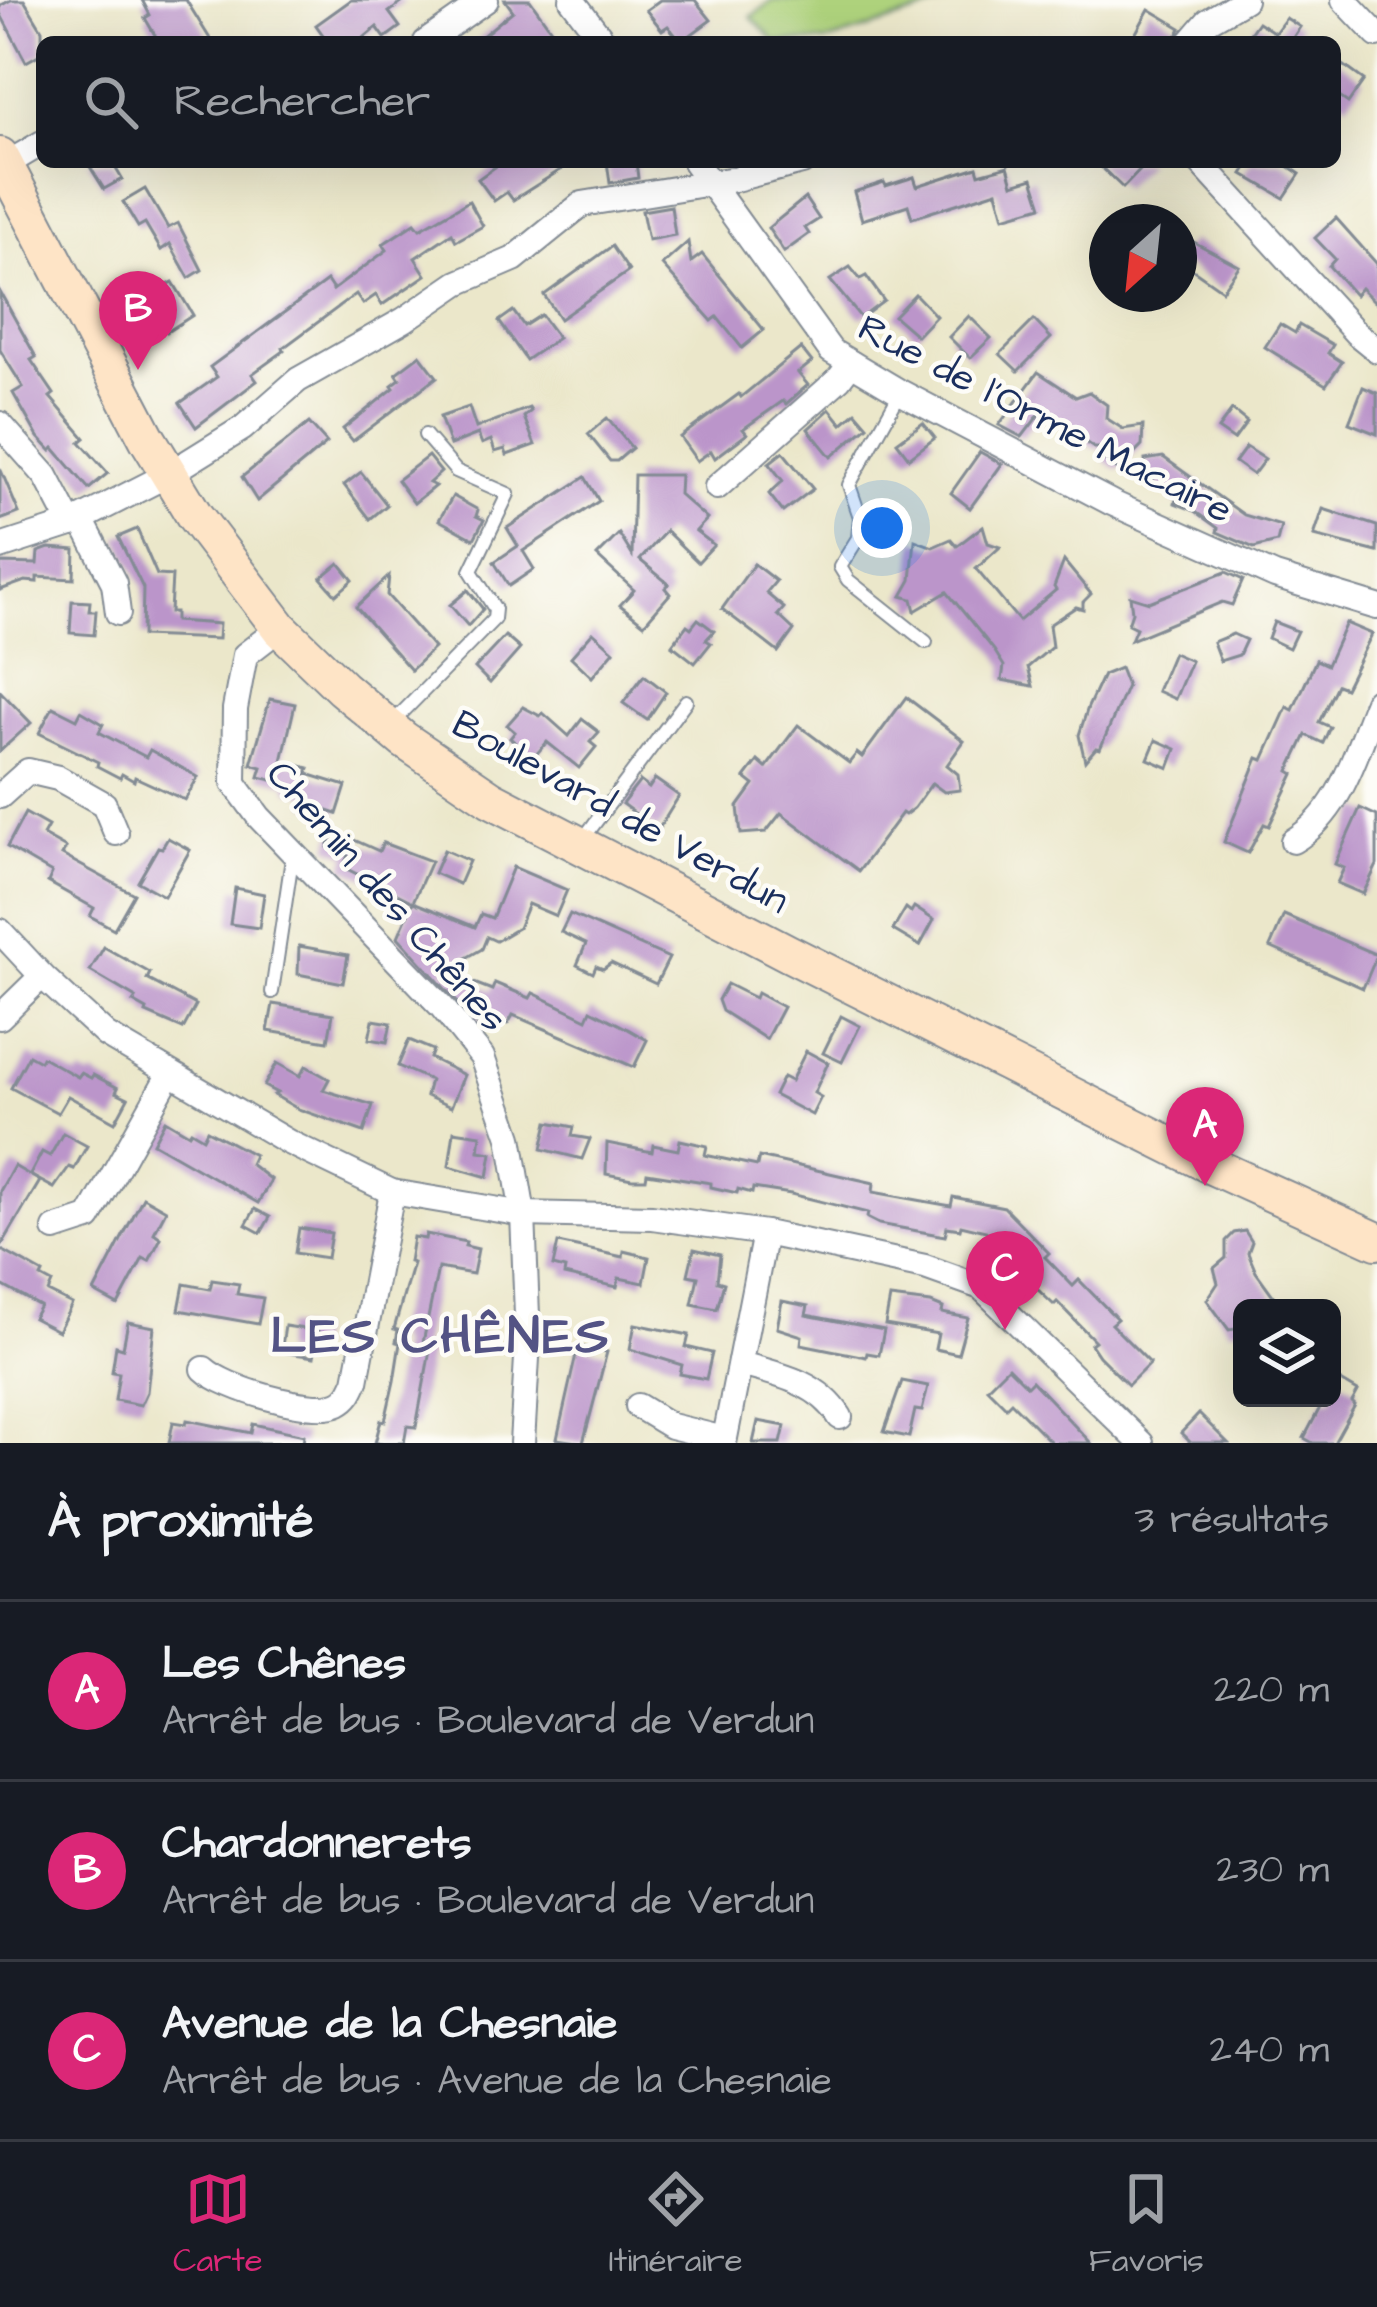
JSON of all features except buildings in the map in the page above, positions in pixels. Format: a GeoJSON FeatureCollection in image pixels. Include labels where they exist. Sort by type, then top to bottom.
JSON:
{"type":"FeatureCollection","features":[{"type":"Feature","properties":{"kind":"main road","name":"Boulevard de Verdun"},"geometry":{"type":"LineString","coordinates":[[3,160],[169,474],[218,550],[280,628],[388,727],[491,800],[1212,1166],[1377,1241]]}},
{"type":"Feature","properties":{"kind":"street"},"geometry":{"type":"LineString","coordinates":[[435,36],[486,0]]}},
{"type":"Feature","properties":{"kind":"street"},"geometry":{"type":"LineString","coordinates":[[572,0],[599,36]]}},
{"type":"Feature","properties":{"kind":"street"},"geometry":{"type":"LineString","coordinates":[[1195,36],[1208,21],[1244,0]]}},
{"type":"Feature","properties":{"kind":"street"},"geometry":{"type":"LineString","coordinates":[[1344,0],[1377,34]]}},
{"type":"Feature","properties":{"kind":"street"},"geometry":{"type":"LineString","coordinates":[[3,160],[36,146]]}},
{"type":"Feature","properties":{"kind":"street"},"geometry":{"type":"LineString","coordinates":[[0,547],[76,522],[169,474],[243,428],[298,380],[458,284],[514,259],[582,204],[701,172],[741,168]]}},
{"type":"Feature","properties":{"kind":"street"},"geometry":{"type":"LineString","coordinates":[[1205,168],[1356,333],[1377,350]]}},
{"type":"Feature","properties":{"kind":"street","name":"Rue de l'Orme Macaire"},"geometry":{"type":"LineString","coordinates":[[701,172],[831,351],[1132,513],[1275,576],[1377,607]]}},
{"type":"Feature","properties":{"kind":"street"},"geometry":{"type":"LineString","coordinates":[[717,487],[851,363]]}},
{"type":"Feature","properties":{"kind":"street"},"geometry":{"type":"LineString","coordinates":[[0,424],[46,476],[76,522],[114,583],[118,613]]}},
{"type":"Feature","properties":{"kind":"street","name":"Chemin des Chênes"},"geometry":{"type":"LineString","coordinates":[[280,628],[253,647],[240,666],[232,773],[239,794],[442,1007],[482,1057],[511,1137],[523,1214],[528,1341],[522,1443]]}},
{"type":"Feature","properties":{"kind":"street"},"geometry":{"type":"LineString","coordinates":[[1293,841],[1334,804],[1377,701]]}},
{"type":"Feature","properties":{"kind":"street"},"geometry":{"type":"LineString","coordinates":[[0,796],[28,771],[58,778],[104,803],[116,833]]}},
{"type":"Feature","properties":{"kind":"street"},"geometry":{"type":"LineString","coordinates":[[0,931],[106,1034],[288,1142],[392,1192],[523,1214],[652,1217],[765,1233],[925,1267],[981,1287],[1141,1443]]}},
{"type":"Feature","properties":{"kind":"street"},"geometry":{"type":"LineString","coordinates":[[0,1017],[42,976]]}},
{"type":"Feature","properties":{"kind":"street"},"geometry":{"type":"LineString","coordinates":[[56,1228],[89,1219],[169,1075]]}},
{"type":"Feature","properties":{"kind":"street"},"geometry":{"type":"LineString","coordinates":[[203,1369],[235,1388],[324,1407],[348,1396],[356,1381],[392,1192]]}},
{"type":"Feature","properties":{"kind":"street"},"geometry":{"type":"LineString","coordinates":[[638,1406],[671,1426],[724,1441],[765,1233]]}},
{"type":"Feature","properties":{"kind":"street"},"geometry":{"type":"LineString","coordinates":[[740,1364],[794,1379],[834,1406],[840,1417]]}},
{"type":"Feature","properties":{"kind":"lane"},"geometry":{"type":"LineString","coordinates":[[900,392],[849,485],[860,517],[858,538],[840,567],[848,580],[926,642]]}},
{"type":"Feature","properties":{"kind":"lane"},"geometry":{"type":"LineString","coordinates":[[388,727],[494,620],[495,609],[471,571],[508,494],[456,471],[425,435]]}},
{"type":"Feature","properties":{"kind":"lane"},"geometry":{"type":"LineString","coordinates":[[579,845],[686,701]]}},
{"type":"Feature","properties":{"kind":"lane"},"geometry":{"type":"LineString","coordinates":[[272,992],[293,852]]}},
{"type":"Feature","properties":{"kind":"green space"},"geometry":{"type":"Polygon","coordinates":[[[773,0],[959,0],[845,36],[769,36],[751,17],[773,0]]]}},
{"type":"Feature","properties":{"kind":"place","name":"Chardonnerets"},"geometry":{"type":"Point","coordinates":[138,370]}},
{"type":"Feature","properties":{"kind":"place","name":"Les Chênes"},"geometry":{"type":"Point","coordinates":[1205,1186]}},
{"type":"Feature","properties":{"kind":"place","name":"Avenue de la Chesnaie"},"geometry":{"type":"Point","coordinates":[1005,1330]}},
{"type":"Feature","properties":{"kind":"district","name":"LES CHÊNES"},"geometry":{"type":"Point","coordinates":[441,1337]}}]}
